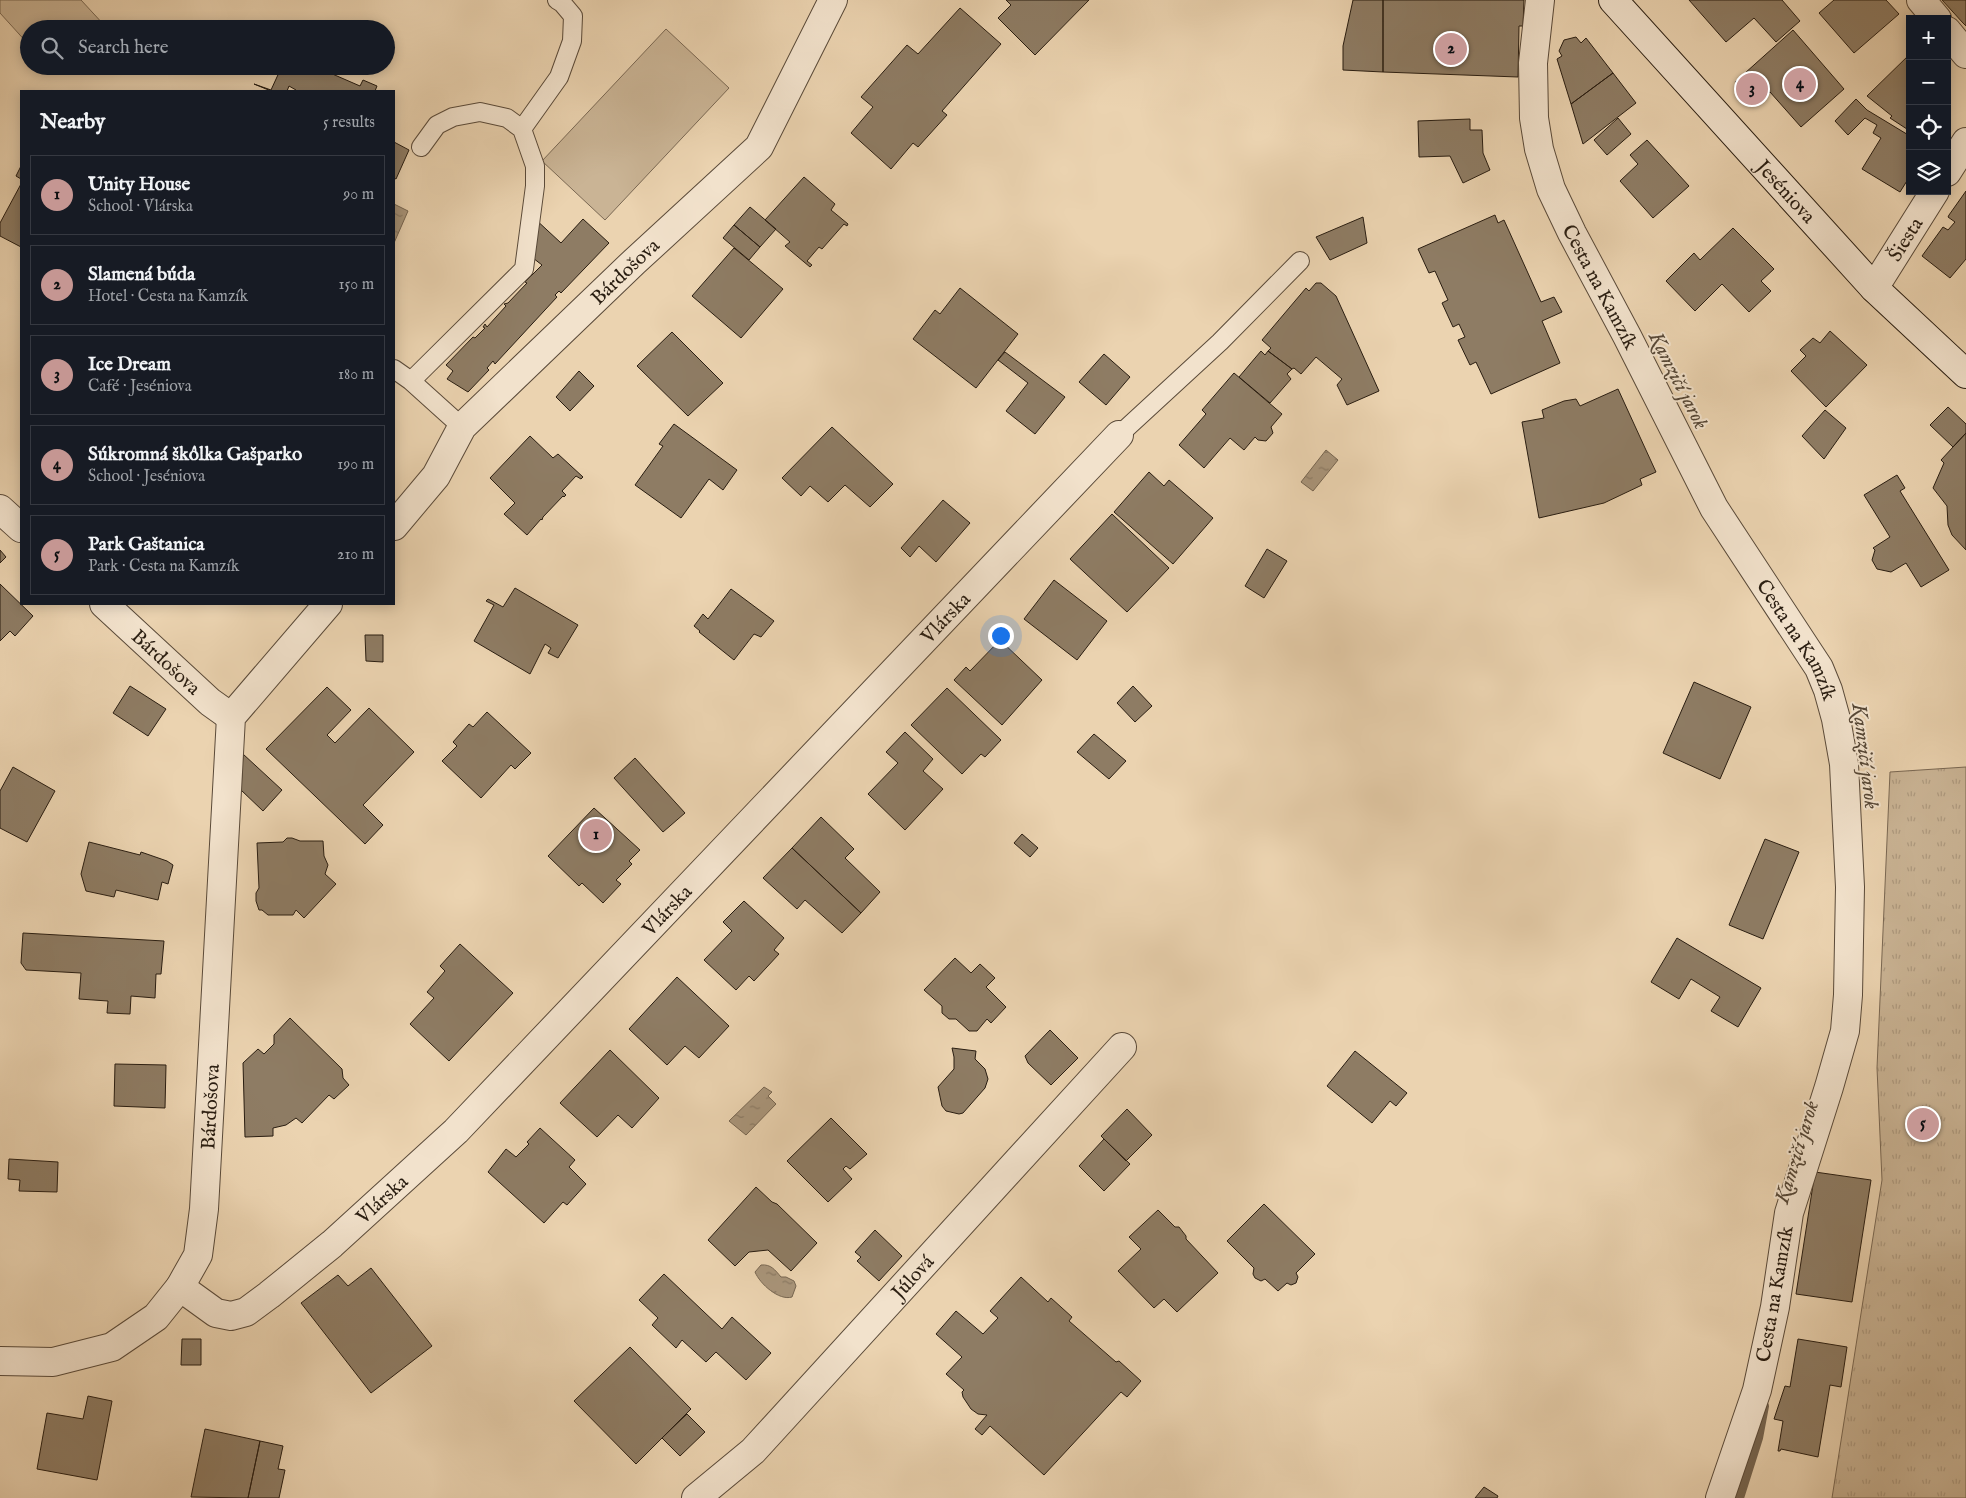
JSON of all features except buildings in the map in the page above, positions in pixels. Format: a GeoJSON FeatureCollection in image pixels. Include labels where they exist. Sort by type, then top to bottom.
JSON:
{"type":"FeatureCollection","features":[{"type":"Feature","properties":{"kind":"street","name":"Bárdošova"},"geometry":{"type":"LineString","coordinates":[[395,525],[436,476],[462,427],[634,262],[759,147],[833,0]]}},
{"type":"Feature","properties":{"kind":"street","name":"Cesta na Kamzík"},"geometry":{"type":"LineString","coordinates":[[1540,0],[1532,63],[1534,118],[1539,149],[1551,189],[1714,508],[1819,668],[1828,690],[1836,719],[1844,764],[1850,887],[1848,995],[1845,1031],[1789,1213],[1775,1307],[1757,1390],[1720,1498]]}},
{"type":"Feature","properties":{"kind":"street","name":"Jeséniova"},"geometry":{"type":"LineString","coordinates":[[1614,0],[1874,288],[1966,374]]}},
{"type":"Feature","properties":{"kind":"street"},"geometry":{"type":"LineString","coordinates":[[1922,0],[1934,15]]}},
{"type":"Feature","properties":{"kind":"street"},"geometry":{"type":"LineString","coordinates":[[1951,36],[1966,54]]}},
{"type":"Feature","properties":{"kind":"street"},"geometry":{"type":"LineString","coordinates":[[1951,166],[1966,142]]}},
{"type":"Feature","properties":{"kind":"street","name":"Šiesta"},"geometry":{"type":"LineString","coordinates":[[1874,288],[1932,195]]}},
{"type":"Feature","properties":{"kind":"street","name":"Vlárska"},"geometry":{"type":"LineString","coordinates":[[180,1287],[216,1313],[231,1316],[246,1312],[332,1244],[456,1131],[1119,435]]}},
{"type":"Feature","properties":{"kind":"street"},"geometry":{"type":"LineString","coordinates":[[0,509],[20,527]]}},
{"type":"Feature","properties":{"kind":"street","name":"Bárdošova"},"geometry":{"type":"LineString","coordinates":[[0,1361],[53,1362],[112,1347],[156,1317],[180,1287],[198,1255],[204,1209],[231,717],[210,702],[105,605]]}},
{"type":"Feature","properties":{"kind":"street"},"geometry":{"type":"LineString","coordinates":[[231,717],[327,605]]}},
{"type":"Feature","properties":{"kind":"street","name":"Júlová"},"geometry":{"type":"LineString","coordinates":[[696,1498],[753,1451],[1122,1048]]}},
{"type":"Feature","properties":{"kind":"lane"},"geometry":{"type":"LineString","coordinates":[[522,129],[559,77],[572,41],[573,16],[557,0]]}},
{"type":"Feature","properties":{"kind":"lane"},"geometry":{"type":"LineString","coordinates":[[411,380],[524,269],[535,186],[535,166],[522,129],[507,118],[480,112],[453,117],[437,125],[421,147]]}},
{"type":"Feature","properties":{"kind":"lane"},"geometry":{"type":"LineString","coordinates":[[1119,435],[1220,342],[1300,261]]}},
{"type":"Feature","properties":{"kind":"lane"},"geometry":{"type":"LineString","coordinates":[[395,370],[411,380],[462,427]]}},
{"type":"Feature","properties":{"kind":"green space"},"geometry":{"type":"Polygon","coordinates":[[[0,0],[81,0],[99,20],[20,20],[20,35],[0,13],[0,0]]]}},
{"type":"Feature","properties":{"kind":"green space"},"geometry":{"type":"Polygon","coordinates":[[[666,29],[729,88],[605,220],[542,161],[666,29]]]}},
{"type":"Feature","properties":{"kind":"green space"},"geometry":{"type":"Polygon","coordinates":[[[1966,767],[1966,1498],[1832,1498],[1882,1180],[1877,1068],[1890,772],[1966,767]]]}},
{"type":"Feature","properties":{"kind":"water"},"geometry":{"type":"Polygon","coordinates":[[[395,204],[408,211],[395,241],[395,204]]]}},
{"type":"Feature","properties":{"kind":"water"},"geometry":{"type":"Polygon","coordinates":[[[1326,450],[1338,460],[1313,491],[1301,482],[1326,450]]]}},
{"type":"Feature","properties":{"kind":"water"},"geometry":{"type":"Polygon","coordinates":[[[764,1087],[772,1092],[768,1096],[776,1104],[746,1135],[729,1121],[764,1087]]]}},
{"type":"Feature","properties":{"kind":"water"},"geometry":{"type":"Polygon","coordinates":[[[761,1265],[770,1267],[781,1277],[794,1281],[796,1286],[792,1297],[787,1298],[776,1294],[765,1286],[755,1272],[761,1265]]]}},
{"type":"Feature","properties":{"kind":"waterway","name":"Kamzičí jarok"},"geometry":{"type":"LineString","coordinates":[[1739,1498],[1758,1438],[1764,1406]]}},
{"type":"Feature","properties":{"kind":"place","name":"Slamená búda"},"geometry":{"type":"Point","coordinates":[1451,49]}},
{"type":"Feature","properties":{"kind":"place","name":"Súkromná škôlka Gašparko"},"geometry":{"type":"Point","coordinates":[1800,84]}},
{"type":"Feature","properties":{"kind":"place","name":"Ice Dream"},"geometry":{"type":"Point","coordinates":[1752,89]}},
{"type":"Feature","properties":{"kind":"place","name":"Unity House"},"geometry":{"type":"Point","coordinates":[596,835]}},
{"type":"Feature","properties":{"kind":"place","name":"Park Gaštanica"},"geometry":{"type":"Point","coordinates":[1923,1124]}}]}
